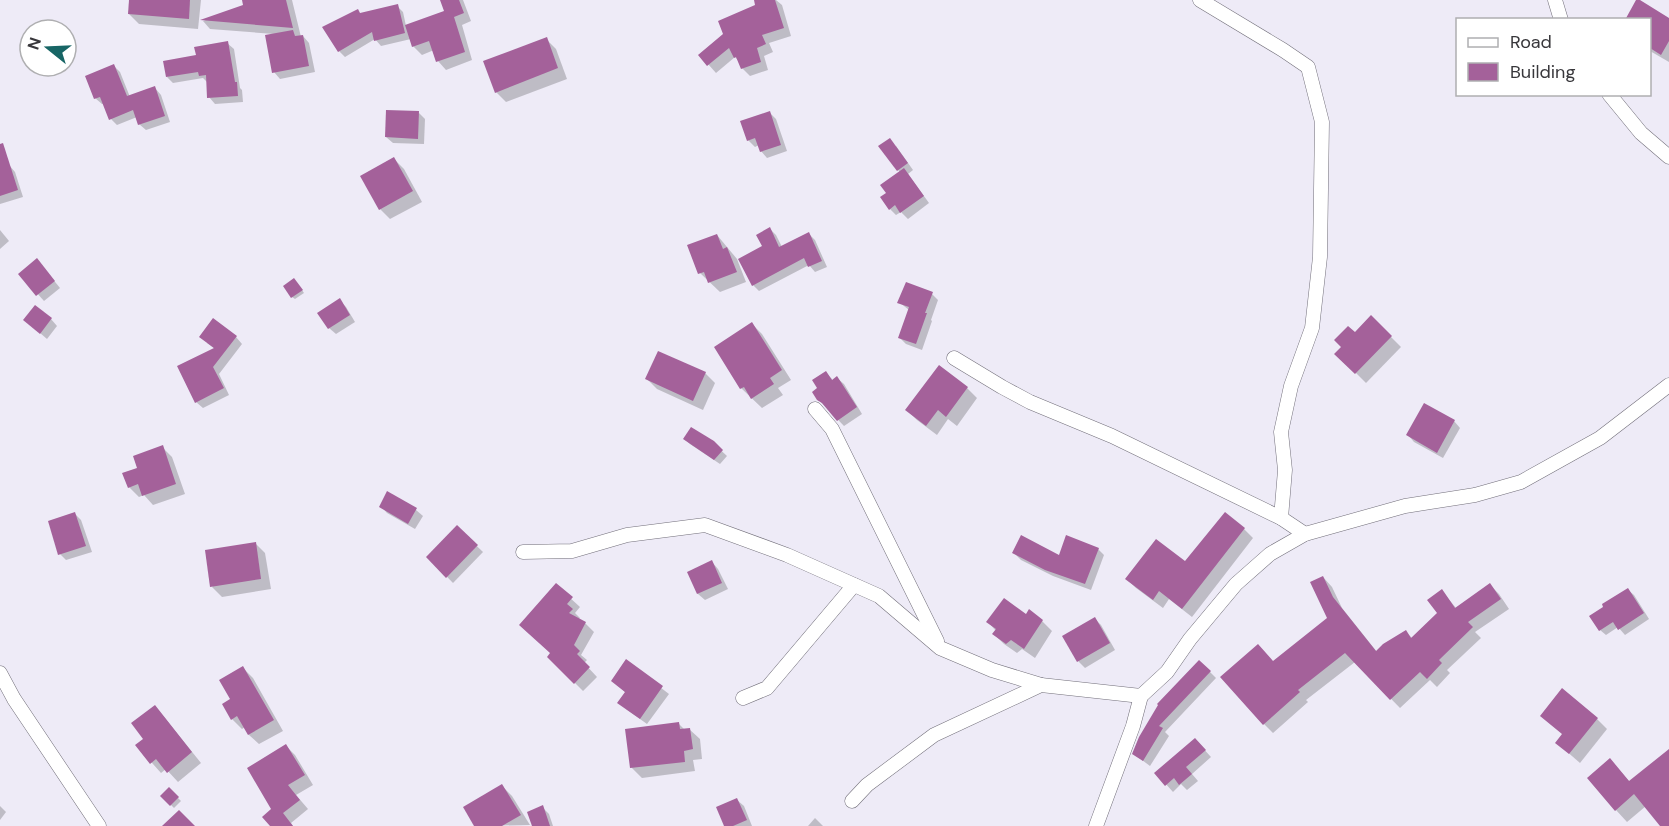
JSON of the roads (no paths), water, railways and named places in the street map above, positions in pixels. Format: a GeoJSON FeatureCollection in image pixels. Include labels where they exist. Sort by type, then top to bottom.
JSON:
{"type":"FeatureCollection","features":[{"type":"Feature","properties":{"kind":"street"},"geometry":{"type":"LineString","coordinates":[[1200,0],[1308,67],[1322,122],[1320,257],[1312,328],[1291,386],[1281,432],[1285,470],[1281,518]]}},
{"type":"Feature","properties":{"kind":"street"},"geometry":{"type":"LineString","coordinates":[[1555,0],[1560,18]]}},
{"type":"Feature","properties":{"kind":"street"},"geometry":{"type":"LineString","coordinates":[[1611,96],[1641,134],[1669,157]]}},
{"type":"Feature","properties":{"kind":"street"},"geometry":{"type":"LineString","coordinates":[[954,358],[1030,402],[1113,436],[1281,518],[1305,534]]}},
{"type":"Feature","properties":{"kind":"street"},"geometry":{"type":"LineString","coordinates":[[1096,826],[1141,696],[1167,672],[1190,639],[1236,584],[1270,554],[1305,534],[1405,506],[1475,495],[1521,482],[1600,438],[1669,385]]}},
{"type":"Feature","properties":{"kind":"street"},"geometry":{"type":"LineString","coordinates":[[816,409],[832,429],[940,648]]}},
{"type":"Feature","properties":{"kind":"street"},"geometry":{"type":"LineString","coordinates":[[523,552],[572,551],[627,535],[705,525],[787,555],[879,596],[940,648],[992,670],[1041,685],[1141,696]]}},
{"type":"Feature","properties":{"kind":"street"},"geometry":{"type":"LineString","coordinates":[[743,698],[767,688],[854,585]]}},
{"type":"Feature","properties":{"kind":"street"},"geometry":{"type":"LineString","coordinates":[[0,673],[14,699],[99,826]]}},
{"type":"Feature","properties":{"kind":"street"},"geometry":{"type":"LineString","coordinates":[[852,801],[867,785],[934,735],[1041,685]]}}]}
